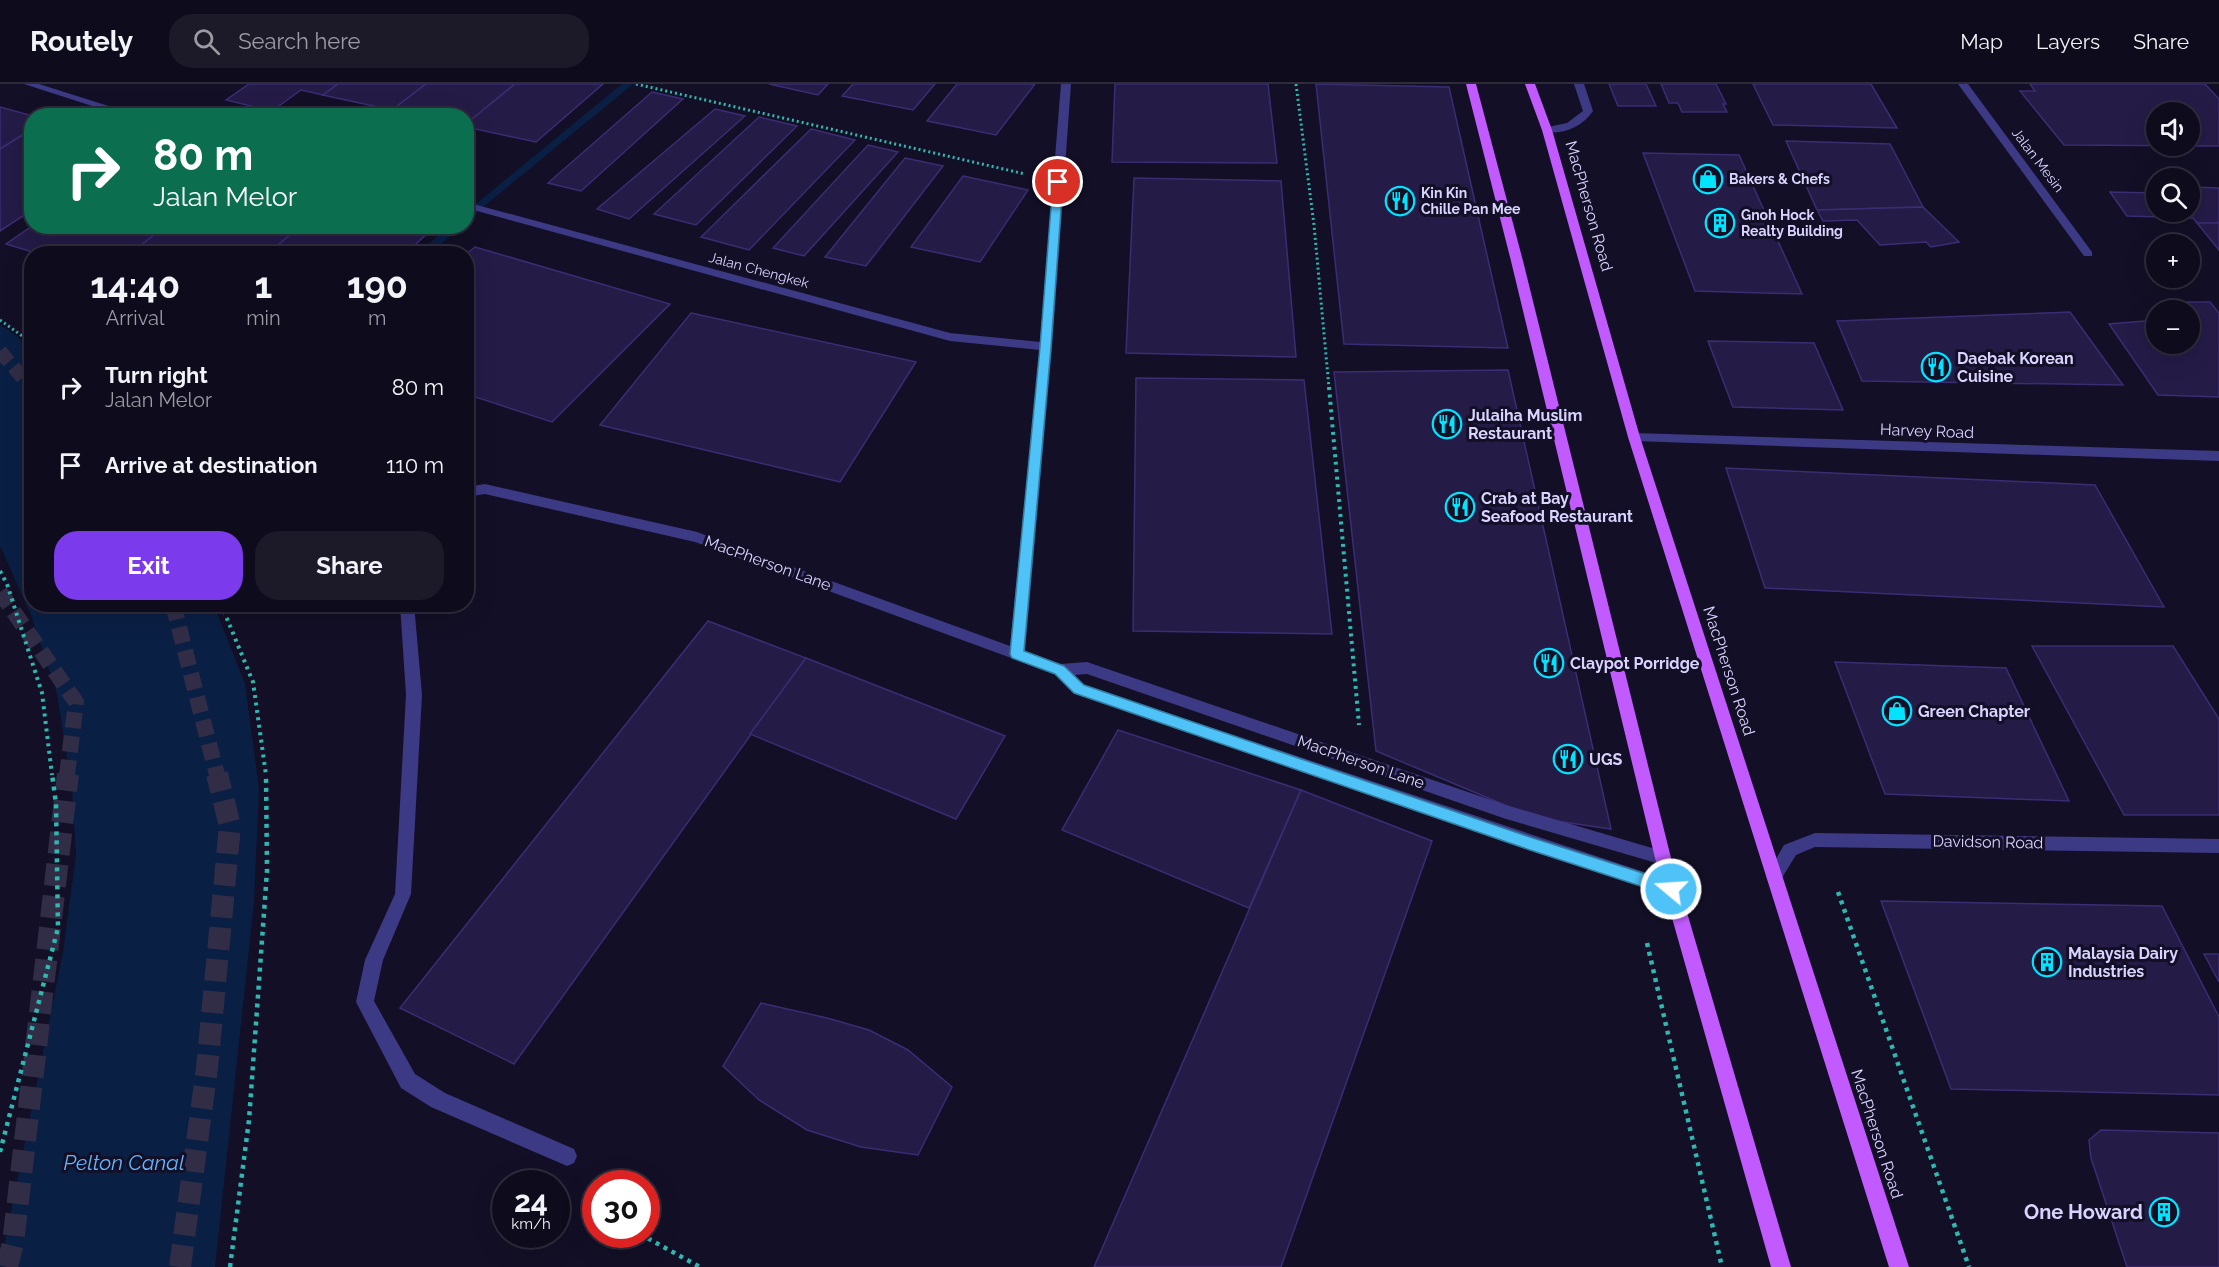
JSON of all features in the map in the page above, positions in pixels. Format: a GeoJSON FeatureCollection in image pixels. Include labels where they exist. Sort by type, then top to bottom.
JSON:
{"type":"FeatureCollection","features":[{"type":"Feature","properties":{"kind":"main road"},"geometry":{"type":"LineString","coordinates":[[1471,84],[1517,261],[1671,889],[1781,1267]]}},
{"type":"Feature","properties":{"kind":"main road","name":"MacPherson Road"},"geometry":{"type":"LineString","coordinates":[[1530,84],[1547,130],[1634,437],[1899,1267]]}},
{"type":"Feature","properties":{"kind":"street"},"geometry":{"type":"LineString","coordinates":[[29,84],[108,108]]}},
{"type":"Feature","properties":{"kind":"street"},"geometry":{"type":"LineString","coordinates":[[1017,654],[1046,347],[1066,84]]}},
{"type":"Feature","properties":{"kind":"street"},"geometry":{"type":"LineString","coordinates":[[1547,130],[1573,126],[1581,122],[1588,111],[1579,84]]}},
{"type":"Feature","properties":{"kind":"street","name":"Jalan Mesin"},"geometry":{"type":"LineString","coordinates":[[1963,84],[2088,254]]}},
{"type":"Feature","properties":{"kind":"street","name":"Jalan Chengkek"},"geometry":{"type":"LineString","coordinates":[[474,207],[950,337],[1046,347]]}},
{"type":"Feature","properties":{"kind":"street","name":"Harvey Road"},"geometry":{"type":"LineString","coordinates":[[1634,437],[2219,456]]}},
{"type":"Feature","properties":{"kind":"street","name":"MacPherson Lane"},"geometry":{"type":"LineString","coordinates":[[474,491],[485,489],[697,537],[1059,670],[1079,689],[1671,889]]}},
{"type":"Feature","properties":{"kind":"street"},"geometry":{"type":"LineString","coordinates":[[408,612],[414,695],[403,894],[374,960],[365,1002],[408,1081],[438,1100],[567,1156]]}},
{"type":"Feature","properties":{"kind":"street","name":"MacPherson Lane"},"geometry":{"type":"LineString","coordinates":[[1059,670],[1087,668],[1534,821],[1663,858]]}},
{"type":"Feature","properties":{"kind":"street"},"geometry":{"type":"LineString","coordinates":[[1530,843],[1534,821]]}},
{"type":"Feature","properties":{"kind":"street","name":"Davidson Road"},"geometry":{"type":"LineString","coordinates":[[1774,876],[1790,850],[1815,840],[2219,846]]}},
{"type":"Feature","properties":{"kind":"path"},"geometry":{"type":"LineString","coordinates":[[636,84],[1058,182]]}},
{"type":"Feature","properties":{"kind":"path"},"geometry":{"type":"LineString","coordinates":[[1296,84],[1314,225],[1362,762]]}},
{"type":"Feature","properties":{"kind":"path"},"geometry":{"type":"LineString","coordinates":[[0,320],[24,338]]}},
{"type":"Feature","properties":{"kind":"path"},"geometry":{"type":"LineString","coordinates":[[0,571],[7,584],[42,693],[56,804],[58,928],[0,1152]]}},
{"type":"Feature","properties":{"kind":"path"},"geometry":{"type":"LineString","coordinates":[[224,612],[253,682],[268,787],[267,871],[249,1120],[231,1267]]}},
{"type":"Feature","properties":{"kind":"path"},"geometry":{"type":"LineString","coordinates":[[1838,892],[1969,1267]]}},
{"type":"Feature","properties":{"kind":"path"},"geometry":{"type":"LineString","coordinates":[[660,1245],[700,1267]]}},
{"type":"Feature","properties":{"kind":"water","name":"Pelton Canal"},"geometry":{"type":"Polygon","coordinates":[[[0,325],[24,344],[24,599],[0,546],[0,325]]]}},
{"type":"Feature","properties":{"kind":"water","name":"Pelton Canal"},"geometry":{"type":"Polygon","coordinates":[[[30,612],[217,612],[245,684],[259,789],[254,902],[215,1267],[0,1267],[63,952],[76,855],[72,789],[57,694],[30,612]]]}},
{"type":"Feature","properties":{"kind":"building"},"geometry":{"type":"Polygon","coordinates":[[[249,84],[338,84],[323,95],[301,90],[276,108],[259,108],[226,100],[249,84]]]}},
{"type":"Feature","properties":{"kind":"building"},"geometry":{"type":"Polygon","coordinates":[[[338,84],[426,84],[395,108],[383,108],[323,95],[338,84]]]}},
{"type":"Feature","properties":{"kind":"building"},"geometry":{"type":"Polygon","coordinates":[[[426,84],[515,84],[474,117],[474,108],[395,108],[426,84]]]}},
{"type":"Feature","properties":{"kind":"building"},"geometry":{"type":"Polygon","coordinates":[[[515,84],[603,84],[536,142],[474,129],[474,117],[515,84]]]}},
{"type":"Feature","properties":{"kind":"building"},"geometry":{"type":"Polygon","coordinates":[[[769,84],[828,84],[818,95],[769,84]]]}},
{"type":"Feature","properties":{"kind":"building"},"geometry":{"type":"Polygon","coordinates":[[[853,84],[935,84],[913,110],[842,96],[853,84]]]}},
{"type":"Feature","properties":{"kind":"building"},"geometry":{"type":"Polygon","coordinates":[[[957,84],[1035,84],[996,135],[927,121],[957,84]]]}},
{"type":"Feature","properties":{"kind":"building"},"geometry":{"type":"Polygon","coordinates":[[[1115,84],[1268,84],[1277,163],[1112,162],[1115,84]]]}},
{"type":"Feature","properties":{"kind":"building"},"geometry":{"type":"Polygon","coordinates":[[[1316,84],[1449,87],[1508,348],[1344,344],[1316,84]]]}},
{"type":"Feature","properties":{"kind":"building"},"geometry":{"type":"Polygon","coordinates":[[[1609,84],[1646,84],[1656,106],[1618,106],[1609,84]]]}},
{"type":"Feature","properties":{"kind":"building"},"geometry":{"type":"Polygon","coordinates":[[[1661,84],[1716,84],[1726,104],[1723,104],[1727,112],[1682,112],[1678,103],[1669,103],[1661,84]]]}},
{"type":"Feature","properties":{"kind":"building"},"geometry":{"type":"Polygon","coordinates":[[[1753,84],[1871,84],[1897,128],[1773,125],[1753,84]]]}},
{"type":"Feature","properties":{"kind":"building"},"geometry":{"type":"Polygon","coordinates":[[[2030,84],[2205,84],[2219,99],[2219,146],[2200,146],[2200,102],[2146,102],[2146,146],[2064,145],[2020,91],[2035,91],[2030,84]]]}},
{"type":"Feature","properties":{"kind":"building"},"geometry":{"type":"Polygon","coordinates":[[[652,92],[683,99],[581,191],[548,183],[652,92]]]}},
{"type":"Feature","properties":{"kind":"building"},"geometry":{"type":"Polygon","coordinates":[[[0,107],[24,114],[24,134],[0,149],[0,107]]]}},
{"type":"Feature","properties":{"kind":"building"},"geometry":{"type":"Polygon","coordinates":[[[715,109],[745,116],[629,219],[597,209],[715,109]]]}},
{"type":"Feature","properties":{"kind":"building"},"geometry":{"type":"Polygon","coordinates":[[[759,117],[797,126],[696,225],[654,214],[759,117]]]}},
{"type":"Feature","properties":{"kind":"building"},"geometry":{"type":"Polygon","coordinates":[[[811,129],[855,140],[749,250],[701,237],[811,129]]]}},
{"type":"Feature","properties":{"kind":"building"},"geometry":{"type":"Polygon","coordinates":[[[24,134],[24,215],[0,231],[0,149],[24,134]]]}},
{"type":"Feature","properties":{"kind":"building"},"geometry":{"type":"Polygon","coordinates":[[[1786,141],[1890,144],[1923,207],[1817,210],[1786,141]]]}},
{"type":"Feature","properties":{"kind":"building"},"geometry":{"type":"Polygon","coordinates":[[[868,145],[898,152],[804,256],[773,248],[868,145]]]}},
{"type":"Feature","properties":{"kind":"building","name":"Gnoh Hock Realty Building"},"geometry":{"type":"Polygon","coordinates":[[[1643,153],[1739,155],[1802,294],[1695,291],[1643,153]]]}},
{"type":"Feature","properties":{"kind":"building"},"geometry":{"type":"Polygon","coordinates":[[[905,158],[943,166],[866,266],[825,257],[905,158]]]}},
{"type":"Feature","properties":{"kind":"building"},"geometry":{"type":"Polygon","coordinates":[[[963,176],[1028,190],[980,262],[911,247],[963,176]]]}},
{"type":"Feature","properties":{"kind":"building"},"geometry":{"type":"Polygon","coordinates":[[[1134,178],[1281,181],[1296,357],[1126,353],[1134,178]]]}},
{"type":"Feature","properties":{"kind":"building"},"geometry":{"type":"Polygon","coordinates":[[[2200,187],[2219,188],[2219,223],[2197,223],[2200,222],[2200,187]]]}},
{"type":"Feature","properties":{"kind":"building"},"geometry":{"type":"Polygon","coordinates":[[[2110,192],[2146,193],[2146,217],[2127,216],[2110,192]]]}},
{"type":"Feature","properties":{"kind":"building"},"geometry":{"type":"Polygon","coordinates":[[[1923,207],[1959,242],[1931,247],[1926,242],[1880,245],[1857,220],[1823,221],[1817,210],[1923,207]]]}},
{"type":"Feature","properties":{"kind":"building"},"geometry":{"type":"Polygon","coordinates":[[[2197,223],[2219,223],[2219,250],[2197,223]]]}},
{"type":"Feature","properties":{"kind":"building"},"geometry":{"type":"Polygon","coordinates":[[[24,232],[24,234],[155,234],[140,246],[24,246],[24,249],[6,244],[24,232]]]}},
{"type":"Feature","properties":{"kind":"building"},"geometry":{"type":"Polygon","coordinates":[[[155,234],[291,234],[277,246],[140,246],[155,234]]]}},
{"type":"Feature","properties":{"kind":"building"},"geometry":{"type":"Polygon","coordinates":[[[291,234],[427,234],[414,246],[277,246],[291,234]]]}},
{"type":"Feature","properties":{"kind":"building"},"geometry":{"type":"Polygon","coordinates":[[[474,248],[670,304],[552,422],[474,397],[474,248]]]}},
{"type":"Feature","properties":{"kind":"building"},"geometry":{"type":"Polygon","coordinates":[[[2200,302],[2210,302],[2219,313],[2219,397],[2158,395],[2109,324],[2146,321],[2146,354],[2200,354],[2200,302]]]}},
{"type":"Feature","properties":{"kind":"building"},"geometry":{"type":"Polygon","coordinates":[[[2070,312],[2123,385],[1862,381],[1837,321],[2070,312]]]}},
{"type":"Feature","properties":{"kind":"building"},"geometry":{"type":"Polygon","coordinates":[[[691,313],[916,362],[840,482],[600,425],[691,313]]]}},
{"type":"Feature","properties":{"kind":"building"},"geometry":{"type":"Polygon","coordinates":[[[1708,341],[1814,343],[1843,410],[1733,407],[1708,341]]]}},
{"type":"Feature","properties":{"kind":"building"},"geometry":{"type":"Polygon","coordinates":[[[1508,370],[1611,829],[1536,818],[1376,751],[1334,372],[1508,370]]]}},
{"type":"Feature","properties":{"kind":"building"},"geometry":{"type":"Polygon","coordinates":[[[1136,378],[1304,380],[1332,634],[1133,631],[1136,378]]]}},
{"type":"Feature","properties":{"kind":"building"},"geometry":{"type":"Polygon","coordinates":[[[1726,468],[2095,485],[2164,607],[1765,588],[1726,468]]]}},
{"type":"Feature","properties":{"kind":"building"},"geometry":{"type":"Polygon","coordinates":[[[708,621],[806,658],[514,1064],[400,1008],[708,621]]]}},
{"type":"Feature","properties":{"kind":"building"},"geometry":{"type":"Polygon","coordinates":[[[2032,646],[2173,646],[2219,719],[2219,815],[2124,815],[2032,646]]]}},
{"type":"Feature","properties":{"kind":"building"},"geometry":{"type":"Polygon","coordinates":[[[806,658],[1005,736],[956,819],[750,734],[806,658]]]}},
{"type":"Feature","properties":{"kind":"building"},"geometry":{"type":"Polygon","coordinates":[[[1835,662],[2006,668],[2069,801],[1885,794],[1835,662]]]}},
{"type":"Feature","properties":{"kind":"building"},"geometry":{"type":"Polygon","coordinates":[[[1118,730],[1301,790],[1249,908],[1062,830],[1118,730]]]}},
{"type":"Feature","properties":{"kind":"building"},"geometry":{"type":"Polygon","coordinates":[[[1301,790],[1432,841],[1281,1267],[1094,1267],[1301,790]]]}},
{"type":"Feature","properties":{"kind":"building","name":"Malaysia Dairy Industries"},"geometry":{"type":"Polygon","coordinates":[[[1881,901],[2162,906],[2219,1017],[2219,1095],[1951,1089],[1881,901]]]}},
{"type":"Feature","properties":{"kind":"building"},"geometry":{"type":"Polygon","coordinates":[[[2204,954],[2219,954],[2219,982],[2204,954]]]}},
{"type":"Feature","properties":{"kind":"building"},"geometry":{"type":"Polygon","coordinates":[[[761,1003],[869,1030],[908,1050],[952,1087],[918,1155],[861,1147],[807,1130],[759,1100],[723,1066],[761,1003]]]}},
{"type":"Feature","properties":{"kind":"building","name":"One Howard"},"geometry":{"type":"Polygon","coordinates":[[[2101,1130],[2219,1133],[2219,1267],[2127,1267],[2091,1158],[2089,1140],[2101,1130]]]}},
{"type":"Feature","properties":{"kind":"waterway"},"geometry":{"type":"LineString","coordinates":[[474,211],[628,84]]}},
{"type":"Feature","properties":{"kind":"waterway"},"geometry":{"type":"LineString","coordinates":[[432,246],[447,234]]}},
{"type":"Feature","properties":{"kind":"tunnel"},"geometry":{"type":"LineString","coordinates":[[0,351],[24,380]]}},
{"type":"Feature","properties":{"kind":"tunnel"},"geometry":{"type":"LineString","coordinates":[[0,592],[76,702],[67,775]]}},
{"type":"Feature","properties":{"kind":"tunnel"},"geometry":{"type":"LineString","coordinates":[[175,612],[217,775]]}},
{"type":"Feature","properties":{"kind":"tunnel"},"geometry":{"type":"LineString","coordinates":[[7,1267],[13,1243],[68,774]]}},
{"type":"Feature","properties":{"kind":"tunnel"},"geometry":{"type":"LineString","coordinates":[[180,1267],[207,1068],[230,826],[217,774]]}},
{"type":"Feature","properties":{"kind":"place","name":"Bakers & Chefs"},"geometry":{"type":"Point","coordinates":[1708,179]}},
{"type":"Feature","properties":{"kind":"place","name":"Kin Kin Chille Pan Mee"},"geometry":{"type":"Point","coordinates":[1400,201]}},
{"type":"Feature","properties":{"kind":"place","name":"Gnoh Hock Realty Building"},"geometry":{"type":"Point","coordinates":[1720,223]}},
{"type":"Feature","properties":{"kind":"place","name":"Daebak Korean Cuisine"},"geometry":{"type":"Point","coordinates":[1936,367]}},
{"type":"Feature","properties":{"kind":"place","name":"Julaiha Muslim Restaurant"},"geometry":{"type":"Point","coordinates":[1447,424]}},
{"type":"Feature","properties":{"kind":"place","name":"Crab at Bay Seafood Restaurant"},"geometry":{"type":"Point","coordinates":[1460,507]}},
{"type":"Feature","properties":{"kind":"place","name":"Claypot Porridge"},"geometry":{"type":"Point","coordinates":[1549,663]}},
{"type":"Feature","properties":{"kind":"place","name":"Green Chapter"},"geometry":{"type":"Point","coordinates":[1897,711]}},
{"type":"Feature","properties":{"kind":"place","name":"UGS"},"geometry":{"type":"Point","coordinates":[1568,759]}},
{"type":"Feature","properties":{"kind":"place","name":"Malaysia Dairy Industries"},"geometry":{"type":"Point","coordinates":[2047,962]}},
{"type":"Feature","properties":{"kind":"place","name":"One Howard"},"geometry":{"type":"Point","coordinates":[2164,1212]}},
{"type":"Feature","properties":{"kind":"route"},"geometry":{"type":"LineString","coordinates":[[1058,182],[1046,347],[1017,654],[1059,670],[1079,689],[1602,868],[1671,889]]}}]}
